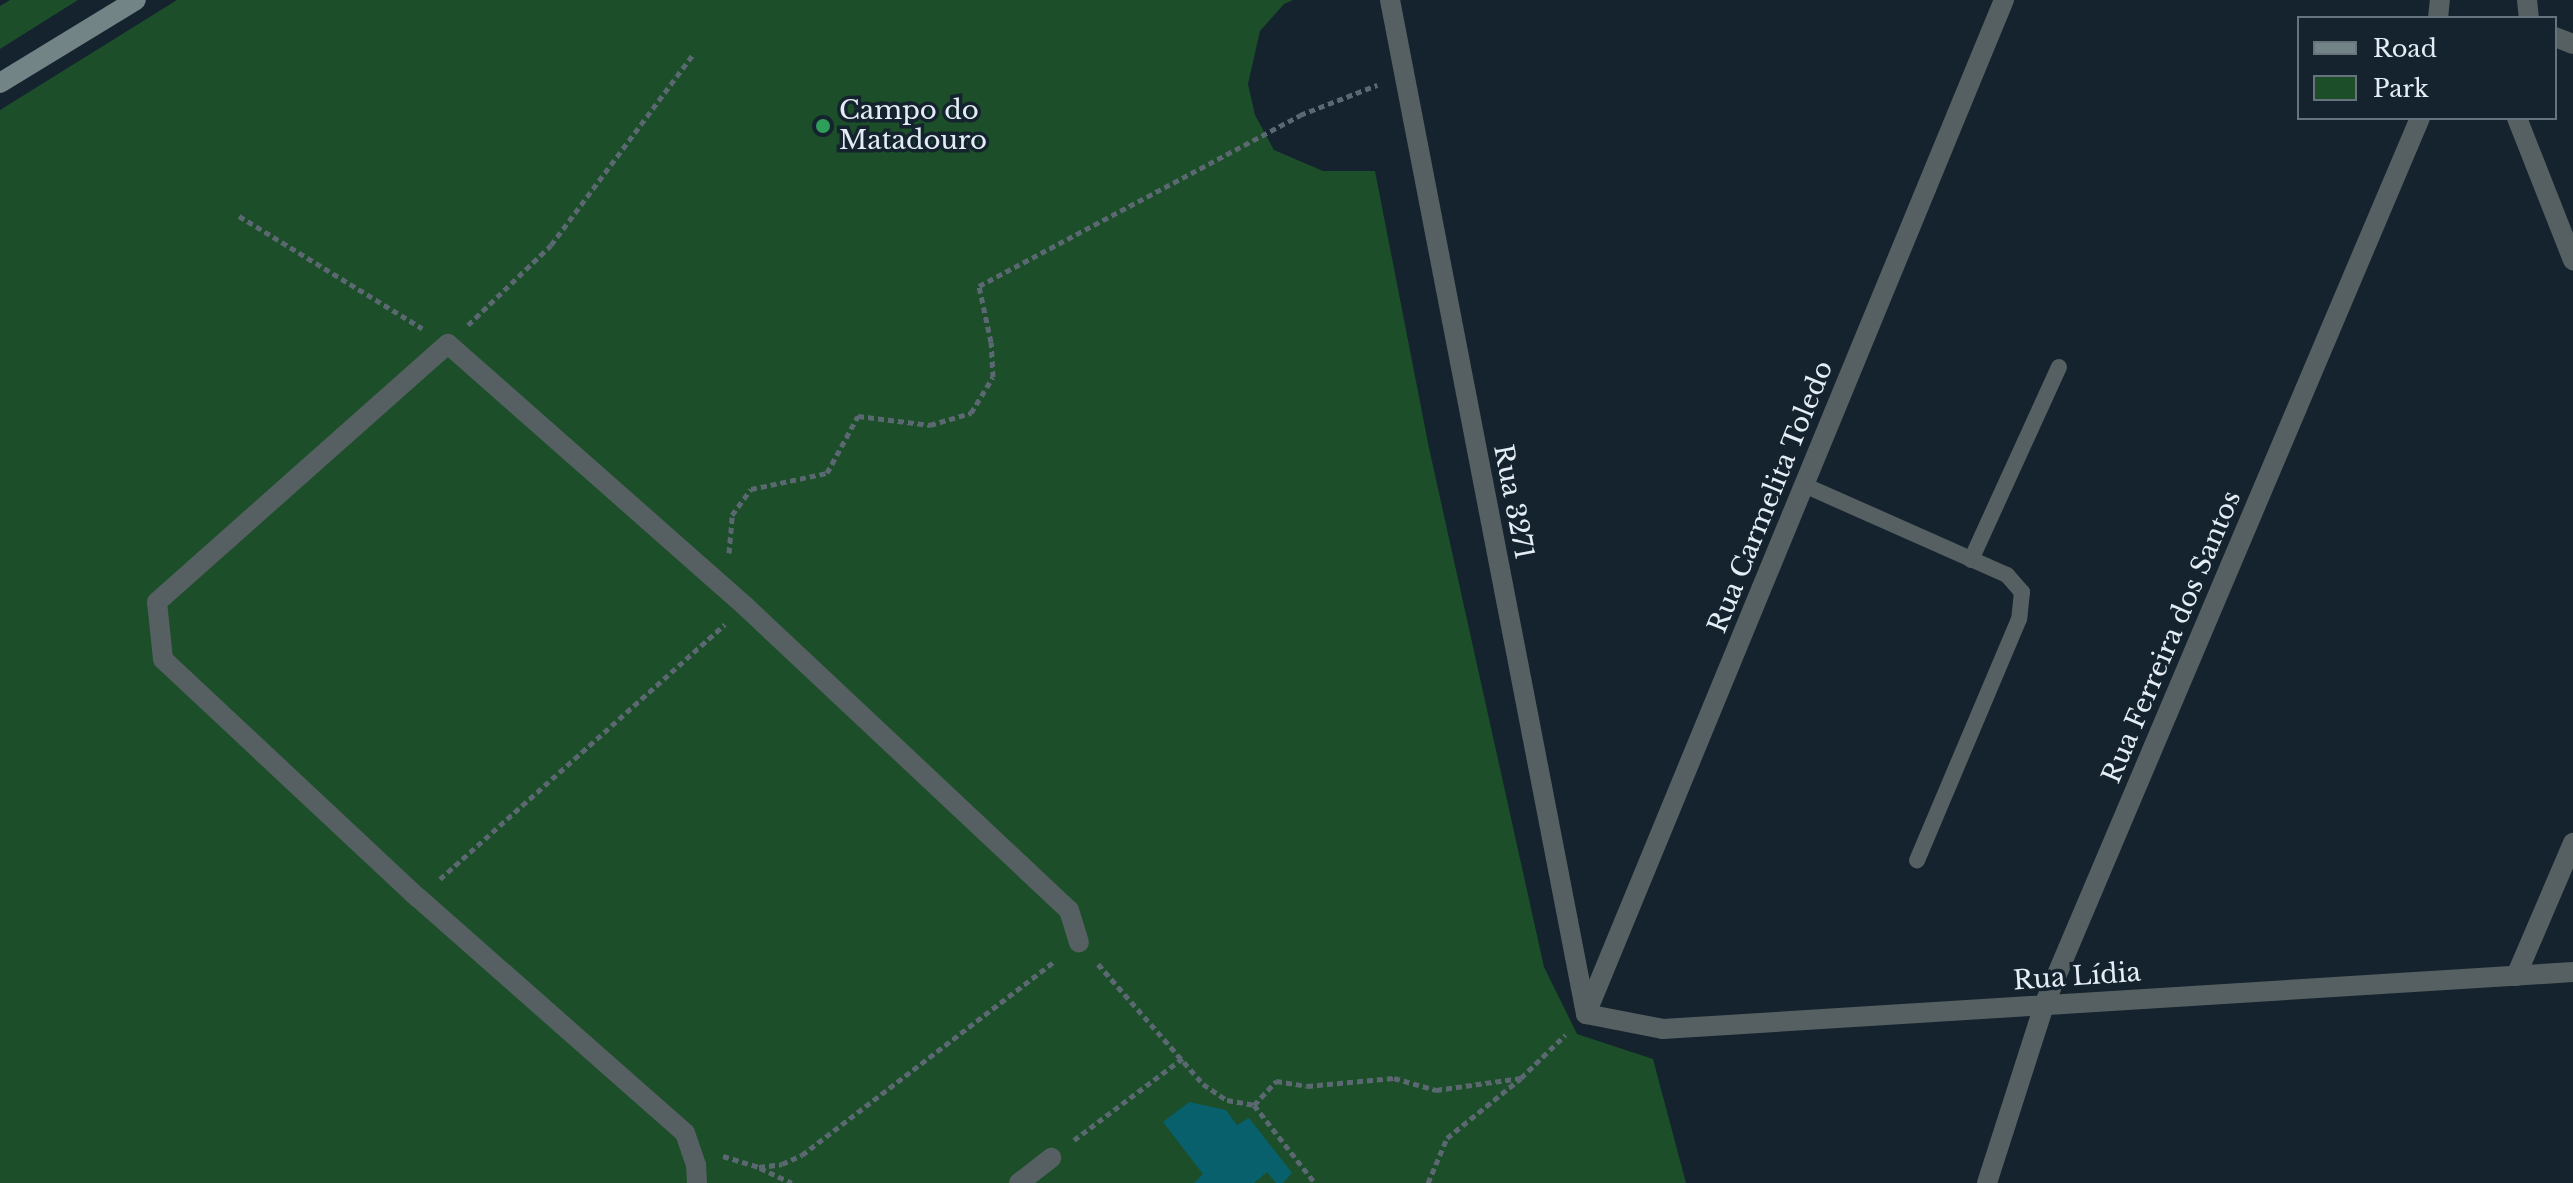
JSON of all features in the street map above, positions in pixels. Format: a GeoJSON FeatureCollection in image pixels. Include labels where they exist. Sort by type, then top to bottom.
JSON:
{"type":"FeatureCollection","features":[{"type":"Feature","properties":{"kind":"main road"},"geometry":{"type":"LineString","coordinates":[[0,83],[136,0]]}},
{"type":"Feature","properties":{"kind":"street","name":"Rua 3271"},"geometry":{"type":"LineString","coordinates":[[1390,0],[1586,1014]]}},
{"type":"Feature","properties":{"kind":"street","name":"Rua Carmelita Toledo"},"geometry":{"type":"LineString","coordinates":[[1586,1014],[2004,0]]}},
{"type":"Feature","properties":{"kind":"street","name":"Rua Ferreira dos Santos"},"geometry":{"type":"LineString","coordinates":[[1987,1183],[2044,1005],[2419,120]]}},
{"type":"Feature","properties":{"kind":"street"},"geometry":{"type":"LineString","coordinates":[[2518,120],[2573,260]]}},
{"type":"Feature","properties":{"kind":"street"},"geometry":{"type":"LineString","coordinates":[[697,1183],[696,1165],[685,1133],[418,898],[163,659],[157,602],[448,344],[745,606],[1069,910],[1079,943]]}},
{"type":"Feature","properties":{"kind":"street"},"geometry":{"type":"LineString","coordinates":[[2516,976],[2573,843]]}},
{"type":"Feature","properties":{"kind":"street","name":"Rua Lídia"},"geometry":{"type":"LineString","coordinates":[[1586,1014],[1663,1029],[2573,972]]}},
{"type":"Feature","properties":{"kind":"street"},"geometry":{"type":"LineString","coordinates":[[1019,1183],[1051,1158]]}},
{"type":"Feature","properties":{"kind":"lane"},"geometry":{"type":"LineString","coordinates":[[1971,560],[2059,367]]}},
{"type":"Feature","properties":{"kind":"lane"},"geometry":{"type":"LineString","coordinates":[[1804,485],[2007,575],[2022,592],[2019,619],[1917,860]]}},
{"type":"Feature","properties":{"kind":"path"},"geometry":{"type":"LineString","coordinates":[[239,216],[448,344],[551,245],[694,53]]}},
{"type":"Feature","properties":{"kind":"path"},"geometry":{"type":"LineString","coordinates":[[418,898],[745,606],[728,549],[732,515],[751,489],[827,473],[858,416],[930,425],[971,413],[993,377],[991,342],[979,286],[1300,115],[1404,74]]}},
{"type":"Feature","properties":{"kind":"path"},"geometry":{"type":"LineString","coordinates":[[759,1167],[782,1164],[802,1155],[1079,943],[1203,1084],[1227,1100],[1254,1105],[1315,1183]]}},
{"type":"Feature","properties":{"kind":"path"},"geometry":{"type":"LineString","coordinates":[[1428,1183],[1447,1138],[1521,1078],[1586,1014]]}},
{"type":"Feature","properties":{"kind":"path"},"geometry":{"type":"LineString","coordinates":[[1051,1158],[1183,1058]]}},
{"type":"Feature","properties":{"kind":"path"},"geometry":{"type":"LineString","coordinates":[[1254,1105],[1276,1081],[1307,1086],[1394,1078],[1436,1090],[1521,1078]]}},
{"type":"Feature","properties":{"kind":"path"},"geometry":{"type":"LineString","coordinates":[[685,1133],[727,1158],[759,1167],[792,1183]]}},
{"type":"Feature","properties":{"kind":"green space"},"geometry":{"type":"Polygon","coordinates":[[[10,0],[78,0],[0,49],[0,6],[10,0]]]}},
{"type":"Feature","properties":{"kind":"green space"},"geometry":{"type":"Polygon","coordinates":[[[177,0],[1293,0],[1284,4],[1260,31],[1248,84],[1255,115],[1274,150],[1323,171],[1375,171],[1429,448],[1544,967],[1577,1034],[1653,1059],[1686,1183],[0,1183],[0,110],[177,0]]]}},
{"type":"Feature","properties":{"kind":"water"},"geometry":{"type":"Polygon","coordinates":[[[1189,1102],[1226,1110],[1237,1125],[1249,1118],[1292,1173],[1283,1183],[1276,1183],[1267,1172],[1254,1183],[1194,1183],[1203,1174],[1163,1122],[1189,1102]]]}},
{"type":"Feature","properties":{"kind":"place","name":"Campo do Matadouro"},"geometry":{"type":"Point","coordinates":[823,126]}}]}
